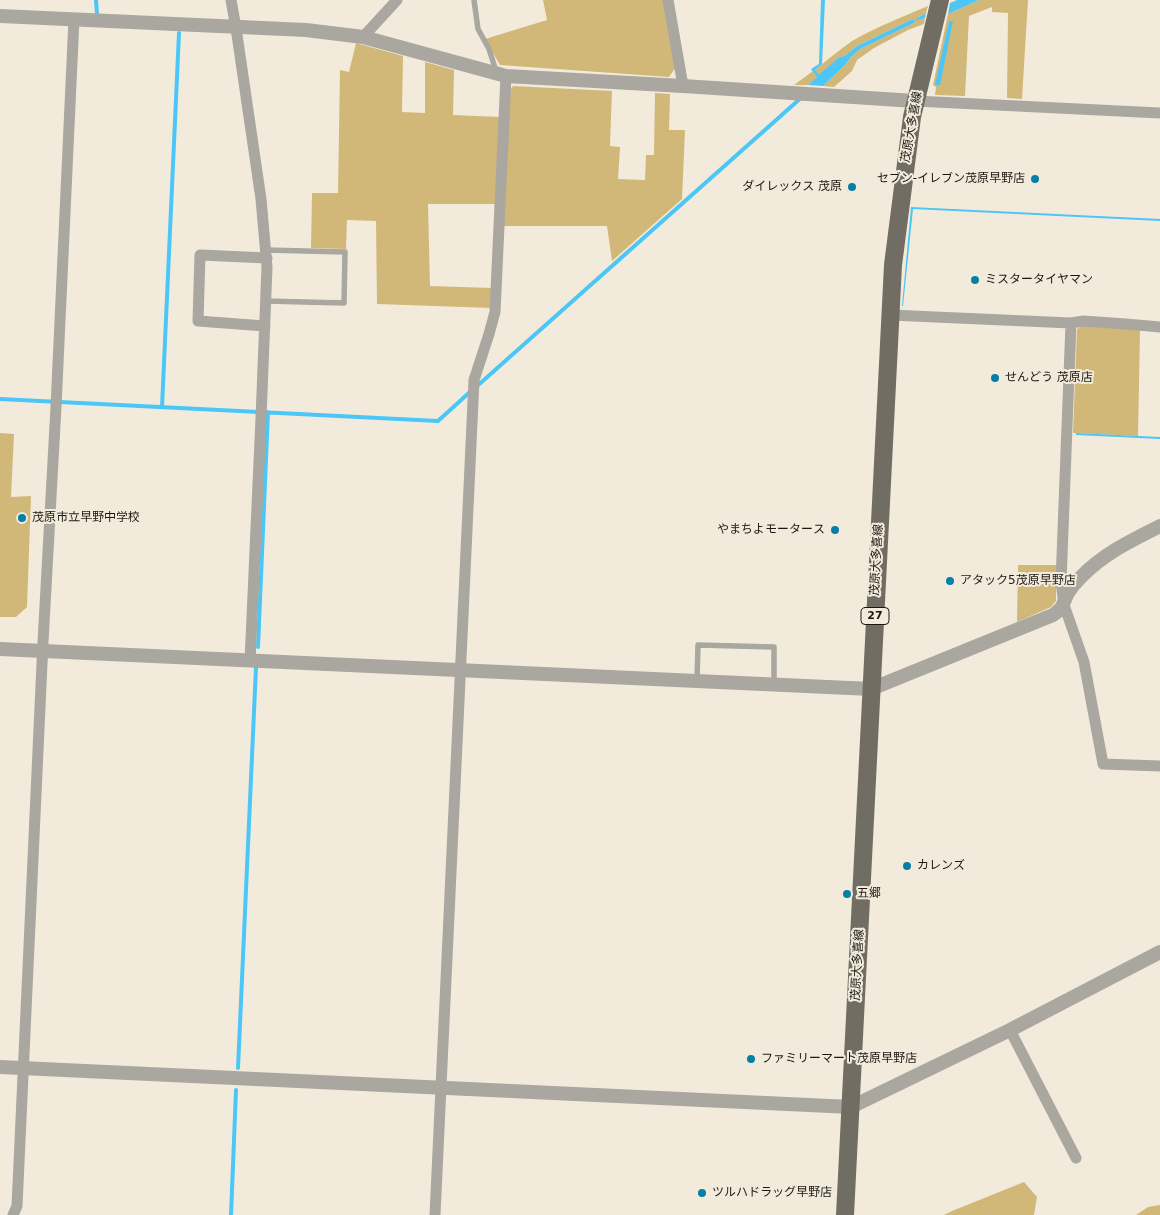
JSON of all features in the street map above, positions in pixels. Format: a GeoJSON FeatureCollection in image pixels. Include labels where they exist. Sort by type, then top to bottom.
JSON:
{"type":"FeatureCollection","features":[{"type":"Feature","properties":{"kind":"main road","name":"茂原大多喜線"},"geometry":{"type":"LineString","coordinates":[[845,1215],[893,265],[912,117],[940,1]]}},
{"type":"Feature","properties":{"kind":"street"},"geometry":{"type":"LineString","coordinates":[[231,0],[261,199],[266,254],[250,661]]}},
{"type":"Feature","properties":{"kind":"street"},"geometry":{"type":"LineString","coordinates":[[363,37],[397,0]]}},
{"type":"Feature","properties":{"kind":"street"},"geometry":{"type":"LineString","coordinates":[[668,0],[683,86]]}},
{"type":"Feature","properties":{"kind":"street"},"geometry":{"type":"LineString","coordinates":[[0,16],[306,30],[363,37],[501,75],[915,101],[1160,113]]}},
{"type":"Feature","properties":{"kind":"street"},"geometry":{"type":"LineString","coordinates":[[14,1215],[17,1206],[42,651],[74,19]]}},
{"type":"Feature","properties":{"kind":"street"},"geometry":{"type":"LineString","coordinates":[[435,1215],[474,380],[495,312],[501,75]]}},
{"type":"Feature","properties":{"kind":"street"},"geometry":{"type":"LineString","coordinates":[[264,326],[198,321],[200,255],[266,254]]}},
{"type":"Feature","properties":{"kind":"street"},"geometry":{"type":"LineString","coordinates":[[890,314],[1071,323],[1083,321],[1160,327]]}},
{"type":"Feature","properties":{"kind":"street"},"geometry":{"type":"LineString","coordinates":[[1071,323],[1061,582],[1064,606],[1084,662],[1104,764],[1160,766]]}},
{"type":"Feature","properties":{"kind":"street"},"geometry":{"type":"LineString","coordinates":[[0,649],[871,689],[1053,615],[1064,606],[1066,595],[1071,587],[1092,567],[1113,550],[1160,526]]}},
{"type":"Feature","properties":{"kind":"street"},"geometry":{"type":"LineString","coordinates":[[0,1067],[851,1107],[1010,1030],[1160,952]]}},
{"type":"Feature","properties":{"kind":"street"},"geometry":{"type":"LineString","coordinates":[[1010,1030],[1076,1158]]}},
{"type":"Feature","properties":{"kind":"lane"},"geometry":{"type":"LineString","coordinates":[[474,0],[478,28],[501,75]]}},
{"type":"Feature","properties":{"kind":"lane"},"geometry":{"type":"LineString","coordinates":[[265,301],[344,303],[345,252],[266,254]]}},
{"type":"Feature","properties":{"kind":"lane"},"geometry":{"type":"LineString","coordinates":[[697,681],[698,645],[774,647],[774,684]]}},
{"type":"Feature","properties":{"kind":"shaded area"},"geometry":{"type":"Polygon","coordinates":[[[543,0],[664,0],[676,67],[669,77],[500,65],[485,39],[547,20],[543,0]]]}},
{"type":"Feature","properties":{"kind":"shaded area"},"geometry":{"type":"Polygon","coordinates":[[[979,0],[1028,0],[1022,99],[1007,98],[1008,13],[992,12],[992,7],[969,16],[965,96],[935,95],[936,87],[933,85],[948,14],[979,0]]]}},
{"type":"Feature","properties":{"kind":"shaded area"},"geometry":{"type":"Polygon","coordinates":[[[928,6],[926,13],[914,20],[857,46],[846,55],[838,58],[819,76],[815,70],[852,41],[928,6]]]}},
{"type":"Feature","properties":{"kind":"shaded area"},"geometry":{"type":"Polygon","coordinates":[[[925,18],[924,24],[908,30],[874,48],[857,60],[852,71],[834,87],[823,86],[860,49],[914,23],[914,21],[925,18]]]}},
{"type":"Feature","properties":{"kind":"shaded area"},"geometry":{"type":"Polygon","coordinates":[[[356,43],[403,56],[402,112],[425,113],[425,62],[454,70],[453,115],[501,117],[497,204],[428,204],[430,286],[493,288],[492,308],[377,304],[376,221],[347,220],[346,249],[311,248],[312,193],[338,193],[340,70],[349,72],[356,43]]]}},
{"type":"Feature","properties":{"kind":"shaded area"},"geometry":{"type":"Polygon","coordinates":[[[813,71],[817,77],[808,85],[794,85],[813,71]]]}},
{"type":"Feature","properties":{"kind":"shaded area"},"geometry":{"type":"Polygon","coordinates":[[[513,86],[612,91],[610,146],[620,147],[618,179],[645,180],[646,155],[654,155],[655,93],[670,94],[669,130],[685,130],[682,199],[612,261],[607,226],[503,226],[508,93],[513,86]]]}},
{"type":"Feature","properties":{"kind":"shaded area"},"geometry":{"type":"Polygon","coordinates":[[[1083,325],[1140,330],[1138,436],[1073,433],[1077,329],[1083,325]]]}},
{"type":"Feature","properties":{"kind":"shaded area"},"geometry":{"type":"Polygon","coordinates":[[[0,433],[14,434],[11,497],[31,496],[27,607],[16,617],[0,617],[0,433]]]}},
{"type":"Feature","properties":{"kind":"shaded area"},"geometry":{"type":"Polygon","coordinates":[[[1018,565],[1056,565],[1056,601],[1051,607],[1017,622],[1018,565]]]}},
{"type":"Feature","properties":{"kind":"shaded area"},"geometry":{"type":"Polygon","coordinates":[[[1024,1182],[1037,1197],[1034,1215],[944,1215],[952,1211],[1024,1182]]]}},
{"type":"Feature","properties":{"kind":"shaded area"},"geometry":{"type":"Polygon","coordinates":[[[1160,1205],[1160,1215],[1136,1215],[1148,1207],[1160,1205]]]}},
{"type":"Feature","properties":{"kind":"water"},"geometry":{"type":"Polygon","coordinates":[[[821,0],[825,0],[822,64],[815,70],[819,75],[838,58],[846,55],[857,46],[926,13],[925,18],[914,21],[914,23],[860,49],[823,86],[808,85],[817,77],[811,69],[819,64],[821,0]]]}},
{"type":"Feature","properties":{"kind":"water"},"geometry":{"type":"Polygon","coordinates":[[[957,0],[979,0],[948,14],[950,3],[957,0]]]}},
{"type":"Feature","properties":{"kind":"water"},"geometry":{"type":"Polygon","coordinates":[[[949,21],[953,21],[940,85],[935,85],[949,21]]]}},
{"type":"Feature","properties":{"kind":"water"},"geometry":{"type":"Polygon","coordinates":[[[911,207],[1160,219],[1160,221],[913,209],[902,306],[911,207]]]}},
{"type":"Feature","properties":{"kind":"water"},"geometry":{"type":"Polygon","coordinates":[[[1076,433],[1160,437],[1160,439],[1076,435],[1076,433]]]}},
{"type":"Feature","properties":{"kind":"waterway"},"geometry":{"type":"LineString","coordinates":[[96,0],[97,14]]}},
{"type":"Feature","properties":{"kind":"waterway"},"geometry":{"type":"LineString","coordinates":[[162,407],[179,33]]}},
{"type":"Feature","properties":{"kind":"waterway"},"geometry":{"type":"LineString","coordinates":[[476,387],[802,97]]}},
{"type":"Feature","properties":{"kind":"waterway"},"geometry":{"type":"LineString","coordinates":[[0,399],[438,421],[471,391]]}},
{"type":"Feature","properties":{"kind":"waterway"},"geometry":{"type":"LineString","coordinates":[[258,647],[268,412]]}},
{"type":"Feature","properties":{"kind":"waterway"},"geometry":{"type":"LineString","coordinates":[[238,1068],[256,667]]}},
{"type":"Feature","properties":{"kind":"waterway"},"geometry":{"type":"LineString","coordinates":[[231,1215],[236,1090]]}},
{"type":"Feature","properties":{"kind":"place","name":"セブン-イレブン茂原早野店"},"geometry":{"type":"Point","coordinates":[1035,179]}},
{"type":"Feature","properties":{"kind":"place","name":"ダイレックス 茂原"},"geometry":{"type":"Point","coordinates":[852,187]}},
{"type":"Feature","properties":{"kind":"place","name":"ミスタータイヤマン"},"geometry":{"type":"Point","coordinates":[975,280]}},
{"type":"Feature","properties":{"kind":"place","name":"せんどう 茂原店"},"geometry":{"type":"Point","coordinates":[995,378]}},
{"type":"Feature","properties":{"kind":"place","name":"茂原市立早野中学校"},"geometry":{"type":"Point","coordinates":[22,518]}},
{"type":"Feature","properties":{"kind":"place","name":"やまちよモータース"},"geometry":{"type":"Point","coordinates":[835,530]}},
{"type":"Feature","properties":{"kind":"place","name":"アタック5茂原早野店"},"geometry":{"type":"Point","coordinates":[950,581]}},
{"type":"Feature","properties":{"kind":"place","name":"カレンズ"},"geometry":{"type":"Point","coordinates":[907,866]}},
{"type":"Feature","properties":{"kind":"place","name":"五郷"},"geometry":{"type":"Point","coordinates":[847,894]}},
{"type":"Feature","properties":{"kind":"place","name":"ファミリーマート茂原早野店"},"geometry":{"type":"Point","coordinates":[751,1059]}},
{"type":"Feature","properties":{"kind":"place","name":"ツルハドラッグ早野店"},"geometry":{"type":"Point","coordinates":[702,1193]}}]}
